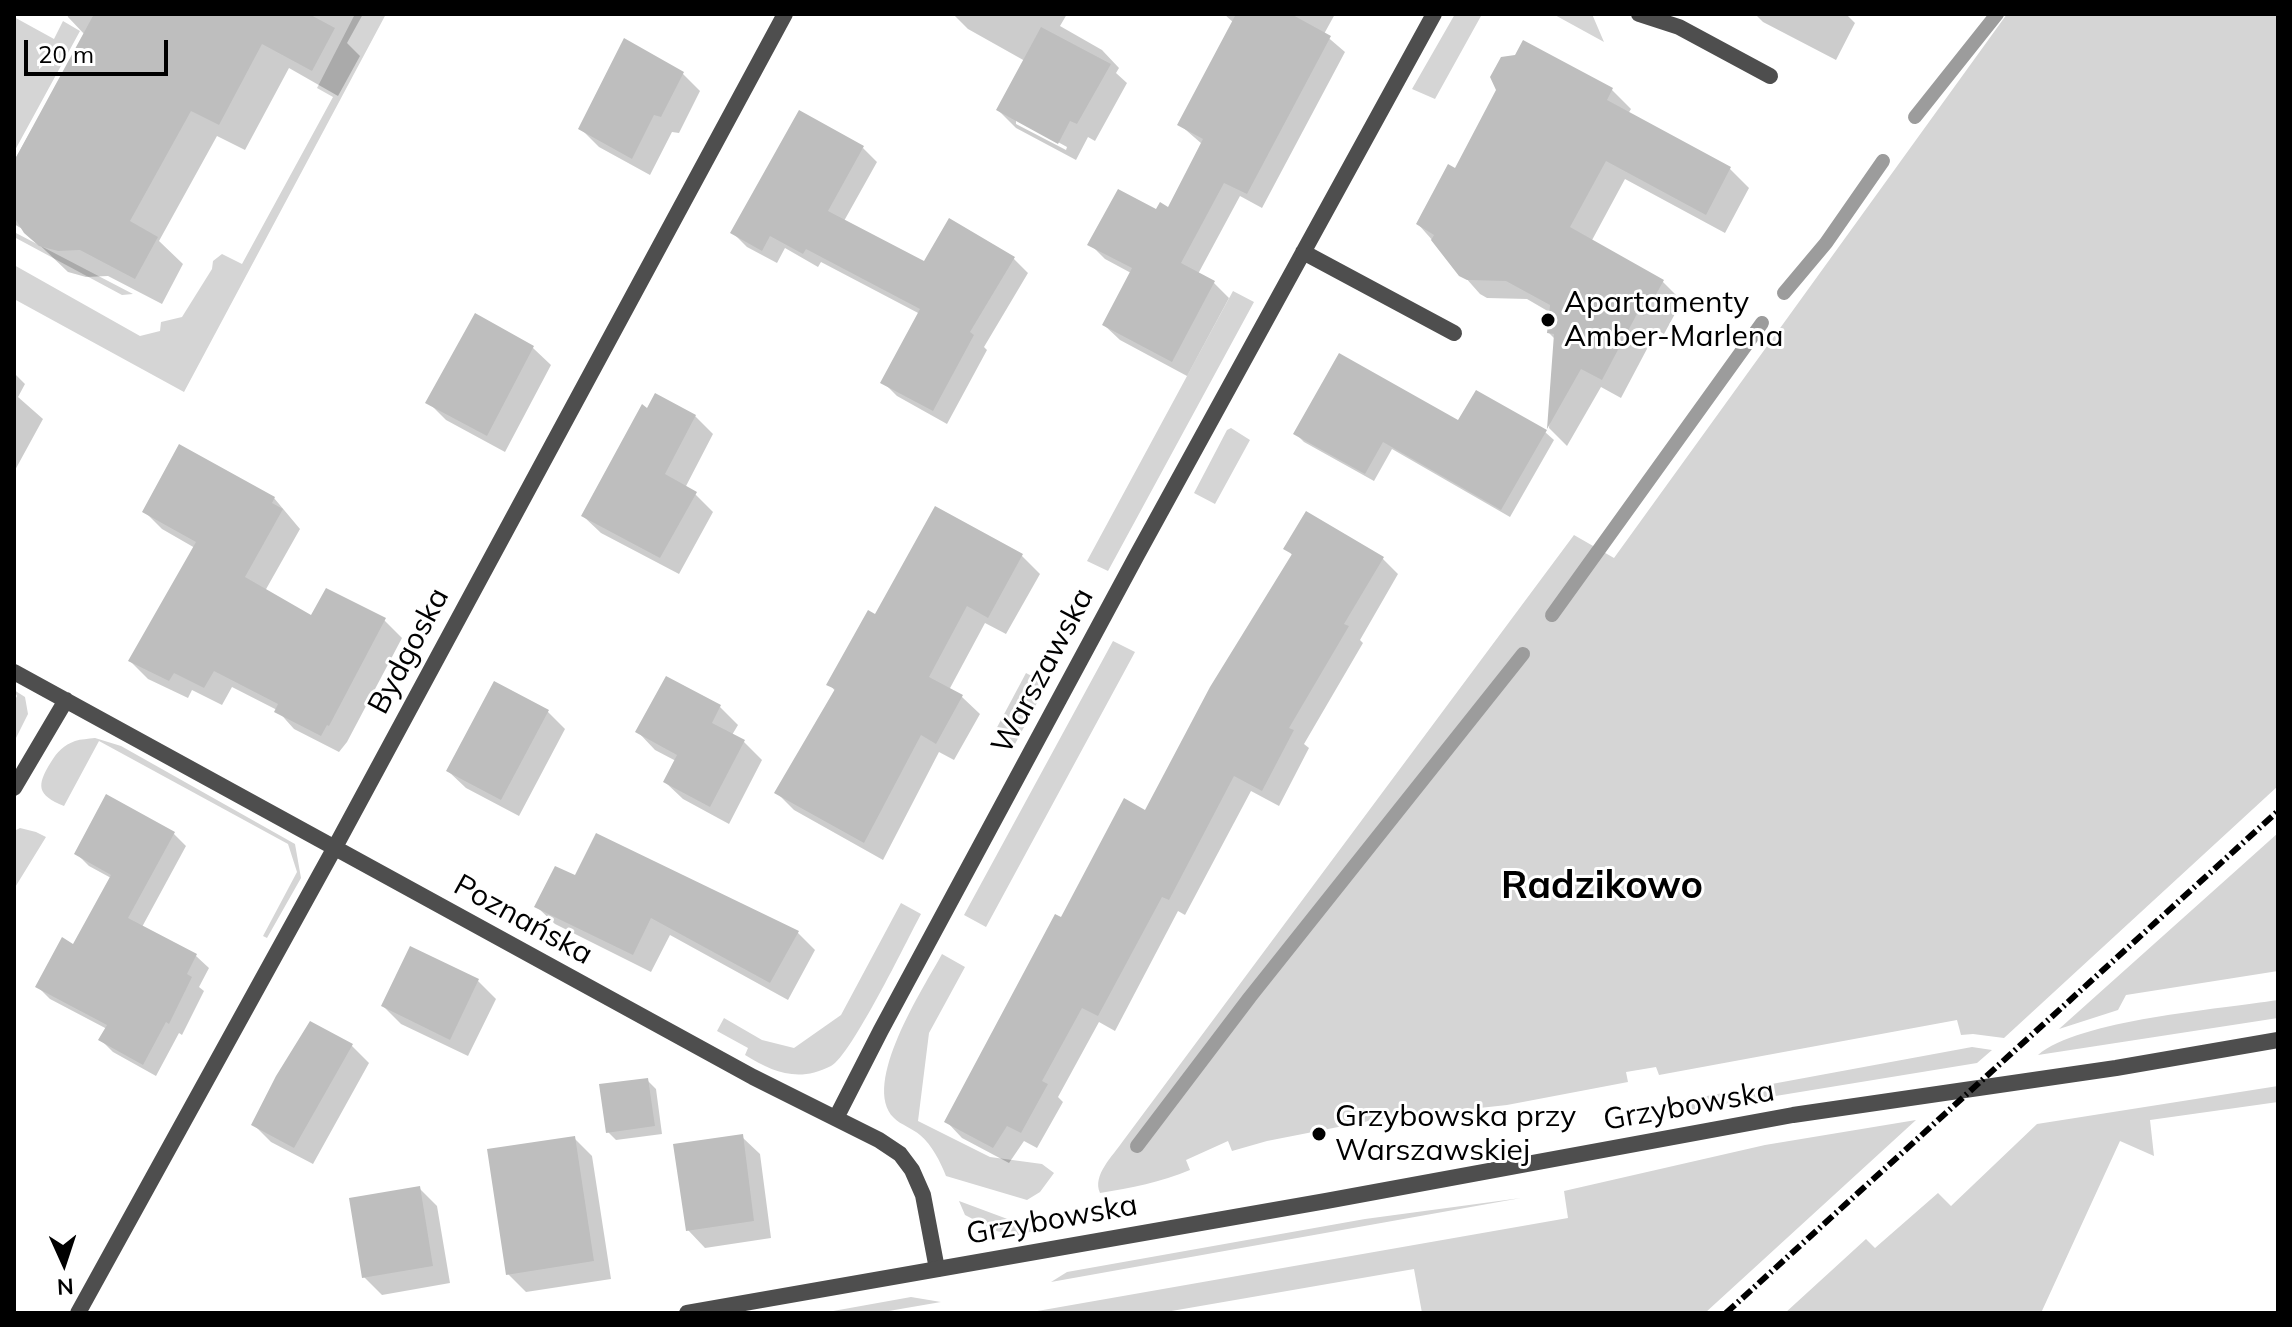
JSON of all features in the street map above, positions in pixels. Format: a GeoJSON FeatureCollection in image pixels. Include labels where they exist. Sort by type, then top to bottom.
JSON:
{"type":"FeatureCollection","features":[{"type":"Feature","properties":{"kind":"street","name":"Bydgoska"},"geometry":{"type":"LineString","coordinates":[[78,1313],[334,849],[785,14]]}},
{"type":"Feature","properties":{"kind":"street","name":"Warszawska"},"geometry":{"type":"LineString","coordinates":[[836,1118],[1434,14]]}},
{"type":"Feature","properties":{"kind":"street"},"geometry":{"type":"LineString","coordinates":[[1639,14],[1679,27],[1770,76]]}},
{"type":"Feature","properties":{"kind":"street"},"geometry":{"type":"LineString","coordinates":[[1303,252],[1454,333]]}},
{"type":"Feature","properties":{"kind":"street","name":"Poznańska"},"geometry":{"type":"LineString","coordinates":[[14,672],[753,1077],[900,1154],[912,1170],[923,1195],[937,1269]]}},
{"type":"Feature","properties":{"kind":"street"},"geometry":{"type":"LineString","coordinates":[[14,788],[66,700]]}},
{"type":"Feature","properties":{"kind":"street","name":"Grzybowska"},"geometry":{"type":"LineString","coordinates":[[687,1313],[1793,1115],[2116,1068],[2278,1040]]}},
{"type":"Feature","properties":{"kind":"shaded area"},"geometry":{"type":"Polygon","coordinates":[[[355,14],[386,14],[184,392],[14,299],[14,265],[140,336],[160,331],[161,322],[182,317],[212,269],[213,261],[222,254],[242,264],[333,97],[317,88],[355,14]]]}},
{"type":"Feature","properties":{"kind":"shaded area"},"geometry":{"type":"Polygon","coordinates":[[[1455,14],[1485,14],[1481,16],[1435,99],[1412,89],[1455,14]]]}},
{"type":"Feature","properties":{"kind":"shaded area"},"geometry":{"type":"Polygon","coordinates":[[[1553,14],[1592,14],[1604,42],[1553,14]]]}},
{"type":"Feature","properties":{"kind":"shaded area"},"geometry":{"type":"Polygon","coordinates":[[[2007,14],[2278,14],[2278,786],[2004,1038],[1961,1035],[1957,1020],[1659,1075],[1656,1067],[1626,1072],[1628,1082],[1507,1105],[1379,1119],[1232,1151],[1228,1141],[1186,1160],[1190,1170],[1146,1184],[1100,1193],[1099,1179],[1109,1159],[1574,535],[1614,558],[2007,14]]]}},
{"type":"Feature","properties":{"kind":"shaded area"},"geometry":{"type":"Polygon","coordinates":[[[14,17],[54,39],[63,21],[80,31],[14,152],[14,17]]]}},
{"type":"Feature","properties":{"kind":"shaded area"},"geometry":{"type":"Polygon","coordinates":[[[14,232],[133,294],[122,295],[14,237],[14,232]]]}},
{"type":"Feature","properties":{"kind":"shaded area"},"geometry":{"type":"Polygon","coordinates":[[[1233,291],[1254,302],[1108,571],[1087,561],[1233,291]]]}},
{"type":"Feature","properties":{"kind":"shaded area"},"geometry":{"type":"Polygon","coordinates":[[[1231,428],[1250,440],[1215,504],[1194,493],[1227,430],[1231,428]]]}},
{"type":"Feature","properties":{"kind":"shaded area"},"geometry":{"type":"Polygon","coordinates":[[[1113,641],[1135,652],[986,927],[964,915],[1113,641]]]}},
{"type":"Feature","properties":{"kind":"shaded area"},"geometry":{"type":"Polygon","coordinates":[[[1026,673],[1047,684],[1015,744],[994,733],[1026,673]]]}},
{"type":"Feature","properties":{"kind":"shaded area"},"geometry":{"type":"Polygon","coordinates":[[[14,690],[25,697],[28,714],[14,742],[14,702],[17,696],[14,690]]]}},
{"type":"Feature","properties":{"kind":"shaded area"},"geometry":{"type":"Polygon","coordinates":[[[95,738],[121,746],[295,844],[301,878],[267,938],[263,936],[297,872],[288,844],[99,741],[64,806],[48,798],[41,784],[56,755],[71,743],[95,738]]]}},
{"type":"Feature","properties":{"kind":"shaded area"},"geometry":{"type":"Polygon","coordinates":[[[20,828],[46,837],[14,889],[14,831],[20,828]]]}},
{"type":"Feature","properties":{"kind":"shaded area"},"geometry":{"type":"Polygon","coordinates":[[[2278,833],[2278,971],[2126,995],[2118,1010],[2059,1029],[2278,833]]]}},
{"type":"Feature","properties":{"kind":"shaded area"},"geometry":{"type":"Polygon","coordinates":[[[901,903],[921,914],[852,1042],[831,1066],[808,1074],[776,1070],[745,1055],[748,1048],[717,1031],[724,1018],[762,1040],[794,1048],[841,1015],[901,903]]]}},
{"type":"Feature","properties":{"kind":"shaded area"},"geometry":{"type":"Polygon","coordinates":[[[942,954],[965,967],[929,1033],[918,1121],[990,1157],[1042,1164],[1054,1173],[1040,1192],[1027,1200],[946,1176],[928,1144],[894,1118],[886,1103],[885,1083],[898,1036],[942,954]]]}},
{"type":"Feature","properties":{"kind":"shaded area"},"geometry":{"type":"Polygon","coordinates":[[[2278,1000],[2278,1018],[2038,1055],[2057,1043],[2116,1025],[2278,1000]]]}},
{"type":"Feature","properties":{"kind":"shaded area"},"geometry":{"type":"Polygon","coordinates":[[[1972,1047],[1992,1050],[1977,1063],[1684,1111],[1669,1103],[1972,1047]]]}},
{"type":"Feature","properties":{"kind":"shaded area"},"geometry":{"type":"Polygon","coordinates":[[[2278,1086],[2278,1102],[2150,1120],[2154,1156],[2120,1141],[2041,1313],[1785,1313],[1866,1239],[1875,1248],[1938,1193],[1951,1206],[2037,1124],[2278,1086]]]}},
{"type":"Feature","properties":{"kind":"shaded area"},"geometry":{"type":"Polygon","coordinates":[[[1916,1120],[1705,1313],[1422,1313],[1414,1269],[1160,1313],[1026,1313],[1568,1218],[1564,1191],[1765,1145],[1916,1120]]]}},
{"type":"Feature","properties":{"kind":"shaded area"},"geometry":{"type":"Polygon","coordinates":[[[1521,1198],[1051,1282],[1067,1272],[1365,1219],[1521,1198]]]}},
{"type":"Feature","properties":{"kind":"shaded area"},"geometry":{"type":"Polygon","coordinates":[[[959,1201],[1037,1230],[1018,1235],[996,1231],[965,1215],[959,1201]]]}},
{"type":"Feature","properties":{"kind":"shaded area"},"geometry":{"type":"Polygon","coordinates":[[[911,1297],[941,1302],[877,1313],[822,1313],[911,1297]]]}},
{"type":"Feature","properties":{"kind":"building"},"geometry":{"type":"Polygon","coordinates":[[[94,14],[309,14],[335,28],[312,71],[262,44],[219,125],[191,111],[130,221],[158,237],[135,279],[80,250],[58,251],[39,246],[24,233],[14,217],[14,161],[94,14]]]}},
{"type":"Feature","properties":{"kind":"building"},"geometry":{"type":"Polygon","coordinates":[[[1236,14],[1291,14],[1331,36],[1247,194],[1224,183],[1181,263],[1215,281],[1172,362],[1102,325],[1132,268],[1087,245],[1118,189],[1156,209],[1160,202],[1168,207],[1203,139],[1177,125],[1236,14]]]}},
{"type":"Feature","properties":{"kind":"building"},"geometry":{"type":"Polygon","coordinates":[[[1041,27],[1111,64],[1077,124],[1070,121],[1058,144],[996,110],[1041,27]]]}},
{"type":"Feature","properties":{"kind":"building"},"geometry":{"type":"Polygon","coordinates":[[[624,38],[684,72],[661,117],[654,115],[632,159],[578,129],[624,38]]]}},
{"type":"Feature","properties":{"kind":"building"},"geometry":{"type":"Polygon","coordinates":[[[1523,40],[1613,88],[1607,100],[1731,167],[1706,215],[1606,161],[1570,227],[1664,280],[1644,316],[1638,312],[1602,380],[1581,369],[1547,429],[1554,334],[1547,333],[1550,305],[1506,281],[1467,280],[1459,276],[1431,240],[1434,235],[1416,224],[1448,164],[1455,168],[1496,90],[1490,77],[1501,57],[1515,55],[1523,40]]]}},
{"type":"Feature","properties":{"kind":"building"},"geometry":{"type":"Polygon","coordinates":[[[799,110],[864,146],[828,211],[924,261],[949,218],[1015,257],[970,332],[974,335],[933,411],[880,383],[920,309],[806,249],[803,254],[770,236],[762,251],[730,233],[799,110]]]}},
{"type":"Feature","properties":{"kind":"building"},"geometry":{"type":"Polygon","coordinates":[[[475,313],[534,346],[487,436],[425,403],[475,313]]]}},
{"type":"Feature","properties":{"kind":"building"},"geometry":{"type":"Polygon","coordinates":[[[1339,353],[1458,420],[1476,390],[1547,430],[1501,510],[1383,442],[1365,474],[1293,434],[1339,353]]]}},
{"type":"Feature","properties":{"kind":"building"},"geometry":{"type":"Polygon","coordinates":[[[655,393],[696,415],[665,474],[697,492],[660,558],[581,516],[642,404],[647,408],[655,393]]]}},
{"type":"Feature","properties":{"kind":"building"},"geometry":{"type":"Polygon","coordinates":[[[179,444],[275,497],[272,503],[283,509],[245,577],[311,615],[326,588],[386,618],[321,736],[274,712],[278,704],[214,671],[204,688],[174,673],[169,681],[128,661],[196,542],[142,512],[179,444]]]}},
{"type":"Feature","properties":{"kind":"building"},"geometry":{"type":"Polygon","coordinates":[[[935,506],[1023,554],[988,618],[967,606],[929,677],[963,695],[936,744],[921,735],[864,843],[774,793],[835,689],[826,685],[868,610],[875,614],[935,506]]]}},
{"type":"Feature","properties":{"kind":"building"},"geometry":{"type":"Polygon","coordinates":[[[1306,511],[1384,557],[1344,624],[1349,626],[1289,728],[1294,730],[1262,791],[1234,776],[1169,900],[1162,897],[1098,1016],[1082,1008],[1042,1081],[1048,1084],[1021,1133],[1007,1126],[993,1148],[944,1122],[1055,914],[1061,917],[1124,798],[1145,810],[1210,687],[1292,554],[1283,549],[1306,511]]]}},
{"type":"Feature","properties":{"kind":"building"},"geometry":{"type":"Polygon","coordinates":[[[666,676],[721,705],[712,723],[745,740],[710,807],[663,782],[677,755],[635,732],[666,676]]]}},
{"type":"Feature","properties":{"kind":"building"},"geometry":{"type":"Polygon","coordinates":[[[494,681],[549,710],[501,800],[446,771],[494,681]]]}},
{"type":"Feature","properties":{"kind":"building"},"geometry":{"type":"Polygon","coordinates":[[[106,794],[175,832],[128,918],[197,954],[187,974],[192,977],[169,1024],[166,1022],[143,1065],[98,1040],[107,1025],[35,987],[62,937],[73,944],[111,875],[74,854],[106,794]]]}},
{"type":"Feature","properties":{"kind":"building"},"geometry":{"type":"Polygon","coordinates":[[[596,833],[799,931],[770,983],[651,918],[633,955],[534,907],[555,866],[575,875],[596,833]]]}},
{"type":"Feature","properties":{"kind":"building"},"geometry":{"type":"Polygon","coordinates":[[[410,946],[479,979],[450,1040],[381,1006],[410,946]]]}},
{"type":"Feature","properties":{"kind":"building"},"geometry":{"type":"Polygon","coordinates":[[[310,1021],[353,1044],[294,1148],[251,1125],[276,1076],[310,1021]]]}},
{"type":"Feature","properties":{"kind":"building"},"geometry":{"type":"Polygon","coordinates":[[[648,1078],[655,1126],[606,1133],[599,1084],[648,1078]]]}},
{"type":"Feature","properties":{"kind":"building"},"geometry":{"type":"Polygon","coordinates":[[[743,1134],[754,1221],[686,1231],[673,1144],[743,1134]]]}},
{"type":"Feature","properties":{"kind":"building"},"geometry":{"type":"Polygon","coordinates":[[[575,1136],[594,1261],[506,1275],[487,1149],[575,1136]]]}},
{"type":"Feature","properties":{"kind":"building"},"geometry":{"type":"Polygon","coordinates":[[[420,1186],[433,1266],[362,1278],[349,1198],[420,1186]]]}},
{"type":"Feature","properties":{"kind":"waterway"},"geometry":{"type":"LineString","coordinates":[[1915,117],[1997,14]]}},
{"type":"Feature","properties":{"kind":"waterway"},"geometry":{"type":"LineString","coordinates":[[1784,293],[1826,243],[1883,161]]}},
{"type":"Feature","properties":{"kind":"waterway"},"geometry":{"type":"LineString","coordinates":[[1552,615],[1762,323]]}},
{"type":"Feature","properties":{"kind":"waterway"},"geometry":{"type":"LineString","coordinates":[[1137,1146],[1250,997],[1523,654]]}},
{"type":"Feature","properties":{"kind":"railway"},"geometry":{"type":"LineString","coordinates":[[1726,1313],[2278,811]]}},
{"type":"Feature","properties":{"kind":"place","name":"Apartamenty Amber-Marlena"},"geometry":{"type":"Point","coordinates":[1548,320]}},
{"type":"Feature","properties":{"kind":"place","name":"Grzybowska przy Warszawskiej"},"geometry":{"type":"Point","coordinates":[1319,1134]}},
{"type":"Feature","properties":{"kind":"district","name":"Radzikowo"},"geometry":{"type":"Point","coordinates":[1602,887]}}]}
